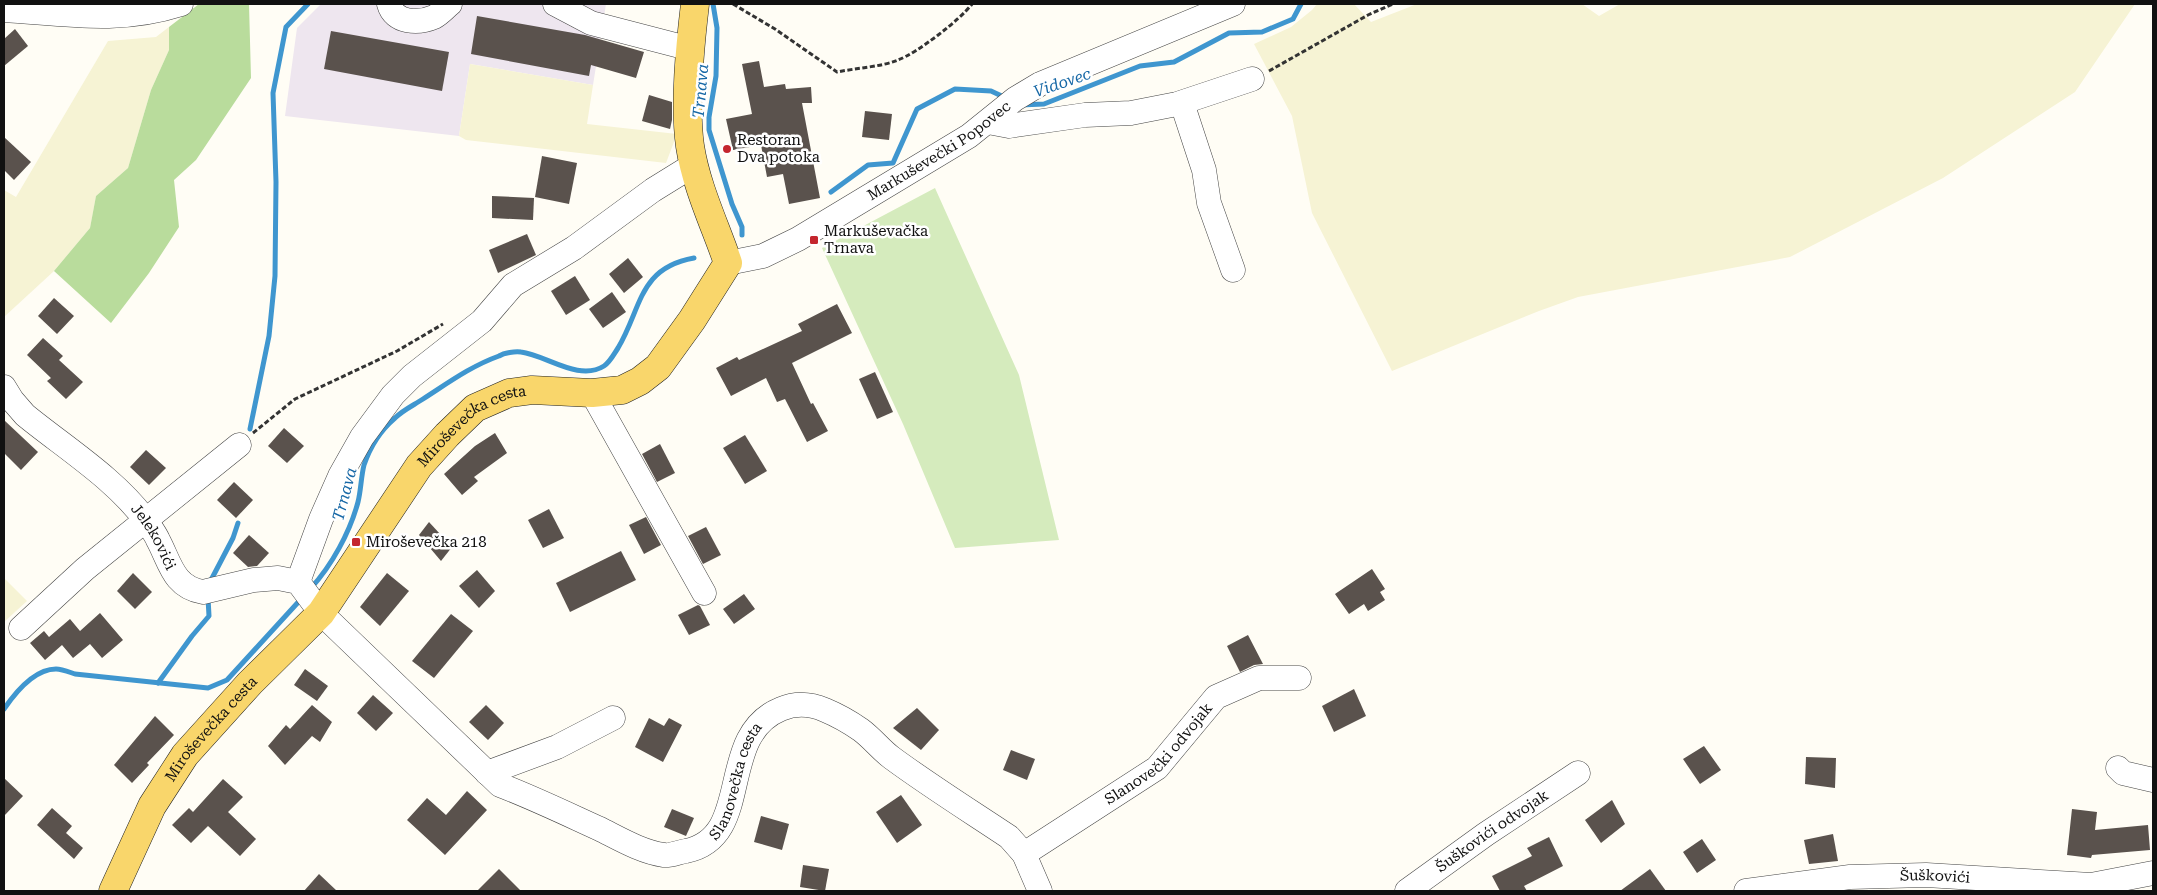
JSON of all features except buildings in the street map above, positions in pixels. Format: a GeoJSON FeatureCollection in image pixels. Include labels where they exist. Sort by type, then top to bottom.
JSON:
{"type":"FeatureCollection","features":[{"type":"Feature","properties":{"kind":"main road"},"geometry":{"type":"LineString","coordinates":[[695,4],[687,106],[690,147],[728,263]]}},
{"type":"Feature","properties":{"kind":"main road","name":"Miroševečka cesta"},"geometry":{"type":"LineString","coordinates":[[113,891],[152,806],[185,755],[250,683],[308,595],[447,434],[475,408],[509,393],[532,390],[592,394],[622,390],[640,381],[658,367],[692,320],[728,263]]}},
{"type":"Feature","properties":{"kind":"street"},"geometry":{"type":"LineString","coordinates":[[4,10],[108,17],[142,14],[181,4]]}},
{"type":"Feature","properties":{"kind":"street"},"geometry":{"type":"LineString","coordinates":[[389,4],[393,14],[400,19],[416,21],[433,17],[450,4]]}},
{"type":"Feature","properties":{"kind":"street"},"geometry":{"type":"LineString","coordinates":[[555,4],[591,23],[691,49]]}},
{"type":"Feature","properties":{"kind":"street","name":"Markuševečki Popovec"},"geometry":{"type":"LineString","coordinates":[[728,263],[763,256],[798,239],[922,165],[1040,84],[1233,4]]}},
{"type":"Feature","properties":{"kind":"street"},"geometry":{"type":"LineString","coordinates":[[1000,111],[1009,126],[1085,115],[1131,113],[1182,103],[1252,79]]}},
{"type":"Feature","properties":{"kind":"street"},"geometry":{"type":"LineString","coordinates":[[1182,103],[1204,170],[1209,203],[1233,270]]}},
{"type":"Feature","properties":{"kind":"street"},"geometry":{"type":"LineString","coordinates":[[308,595],[321,519],[340,476],[362,437],[392,395],[412,376],[482,321],[513,285],[574,248],[652,190],[695,164]]}},
{"type":"Feature","properties":{"kind":"street","name":"Jelekovići"},"geometry":{"type":"LineString","coordinates":[[4,387],[25,415],[133,503],[158,540],[176,577],[188,588],[208,591],[254,580],[278,578],[308,595]]}},
{"type":"Feature","properties":{"kind":"street"},"geometry":{"type":"LineString","coordinates":[[592,394],[704,593]]}},
{"type":"Feature","properties":{"kind":"street"},"geometry":{"type":"LineString","coordinates":[[21,628],[85,569],[239,445]]}},
{"type":"Feature","properties":{"kind":"street","name":"Slanovečka cesta"},"geometry":{"type":"LineString","coordinates":[[308,595],[500,785],[531,796],[635,846],[665,855],[695,849],[713,838],[724,821],[732,800],[738,768],[747,738],[762,721],[781,709],[802,704],[825,710],[862,730],[891,757],[1009,837],[1024,854],[1040,891]]}},
{"type":"Feature","properties":{"kind":"street","name":"Slanovečki odvojak"},"geometry":{"type":"LineString","coordinates":[[1024,854],[1157,768],[1216,697],[1259,678],[1299,678]]}},
{"type":"Feature","properties":{"kind":"street"},"geometry":{"type":"LineString","coordinates":[[487,773],[557,746],[612,718]]}},
{"type":"Feature","properties":{"kind":"street"},"geometry":{"type":"LineString","coordinates":[[2118,768],[2123,773],[2153,780]]}},
{"type":"Feature","properties":{"kind":"street","name":"Šuškovići odvojak"},"geometry":{"type":"LineString","coordinates":[[1407,891],[1486,834],[1578,773]]}},
{"type":"Feature","properties":{"kind":"street","name":"Šuškovići"},"geometry":{"type":"LineString","coordinates":[[1746,891],[1850,877],[1926,875],[2091,885],[2153,873]]}},
{"type":"Feature","properties":{"kind":"path"},"geometry":{"type":"LineString","coordinates":[[733,4],[759,18],[837,72],[898,60],[937,36],[967,11],[972,4]]}},
{"type":"Feature","properties":{"kind":"path"},"geometry":{"type":"LineString","coordinates":[[1252,79],[1302,54],[1368,15],[1393,4]]}},
{"type":"Feature","properties":{"kind":"path"},"geometry":{"type":"LineString","coordinates":[[239,445],[295,399],[397,351],[449,320]]}},
{"type":"Feature","properties":{"kind":"shaded area"},"geometry":{"type":"Polygon","coordinates":[[[321,4],[606,4],[593,85],[470,64],[459,136],[285,116],[297,28],[321,4]]]}},
{"type":"Feature","properties":{"kind":"shaded area"},"geometry":{"type":"Polygon","coordinates":[[[1317,4],[1354,4],[1371,22],[1417,4],[1582,4],[1599,16],[1620,4],[2135,4],[2075,92],[1943,178],[1790,257],[1578,297],[1392,371],[1312,213],[1292,116],[1254,44],[1291,27],[1317,4]]]}},
{"type":"Feature","properties":{"kind":"shaded area"},"geometry":{"type":"Polygon","coordinates":[[[169,27],[169,50],[151,90],[128,168],[96,196],[90,228],[54,271],[4,317],[4,190],[16,197],[108,41],[156,37],[169,27]]]}},
{"type":"Feature","properties":{"kind":"shaded area"},"geometry":{"type":"Polygon","coordinates":[[[470,64],[593,85],[587,124],[677,134],[666,163],[466,140],[459,136],[470,64]]]}},
{"type":"Feature","properties":{"kind":"shaded area"},"geometry":{"type":"Polygon","coordinates":[[[4,578],[27,601],[4,622],[4,578]]]}},
{"type":"Feature","properties":{"kind":"green space"},"geometry":{"type":"Polygon","coordinates":[[[199,4],[249,4],[251,78],[196,160],[174,180],[179,227],[149,273],[111,323],[54,271],[90,228],[96,196],[128,168],[151,90],[169,50],[169,27],[199,4]]]}},
{"type":"Feature","properties":{"kind":"green space"},"geometry":{"type":"Polygon","coordinates":[[[935,188],[1019,375],[1059,540],[955,548],[903,424],[822,248],[935,188]]]}},
{"type":"Feature","properties":{"kind":"waterway"},"geometry":{"type":"LineString","coordinates":[[250,429],[269,336],[275,276],[276,182],[273,93],[286,27],[308,4]]}},
{"type":"Feature","properties":{"kind":"waterway","name":"Trnava"},"geometry":{"type":"LineString","coordinates":[[713,4],[717,28],[716,76],[709,117],[709,130],[732,204],[742,227],[742,235]]}},
{"type":"Feature","properties":{"kind":"waterway","name":"Vidovec"},"geometry":{"type":"LineString","coordinates":[[1020,105],[1044,104],[1140,66],[1174,62],[1229,33],[1262,32],[1293,19],[1301,4]]}},
{"type":"Feature","properties":{"kind":"waterway","name":"Vidovec"},"geometry":{"type":"LineString","coordinates":[[831,192],[868,165],[893,163],[917,109],[955,89],[991,91],[1006,98]]}},
{"type":"Feature","properties":{"kind":"waterway","name":"Trnava"},"geometry":{"type":"LineString","coordinates":[[311,588],[333,559],[350,525],[358,502],[364,465],[369,452],[381,433],[398,415],[469,370],[507,353],[531,354],[562,366],[584,371],[604,366],[618,348],[644,292],[652,280],[662,271],[676,263],[694,258]]}},
{"type":"Feature","properties":{"kind":"waterway"},"geometry":{"type":"LineString","coordinates":[[210,582],[233,538],[238,523]]}},
{"type":"Feature","properties":{"kind":"waterway"},"geometry":{"type":"LineString","coordinates":[[158,683],[209,616],[208,598]]}},
{"type":"Feature","properties":{"kind":"waterway","name":"Trnava"},"geometry":{"type":"LineString","coordinates":[[4,709],[19,689],[33,677],[48,670],[56,669],[75,674],[208,688],[227,680],[302,598]]}},
{"type":"Feature","properties":{"kind":"place","name":"Restoran Dva potoka"},"geometry":{"type":"Point","coordinates":[727,149]}},
{"type":"Feature","properties":{"kind":"place","name":"Markuševačka Trnava"},"geometry":{"type":"Point","coordinates":[814,240]}},
{"type":"Feature","properties":{"kind":"place","name":"Miroševečka 218"},"geometry":{"type":"Point","coordinates":[356,542]}}]}
